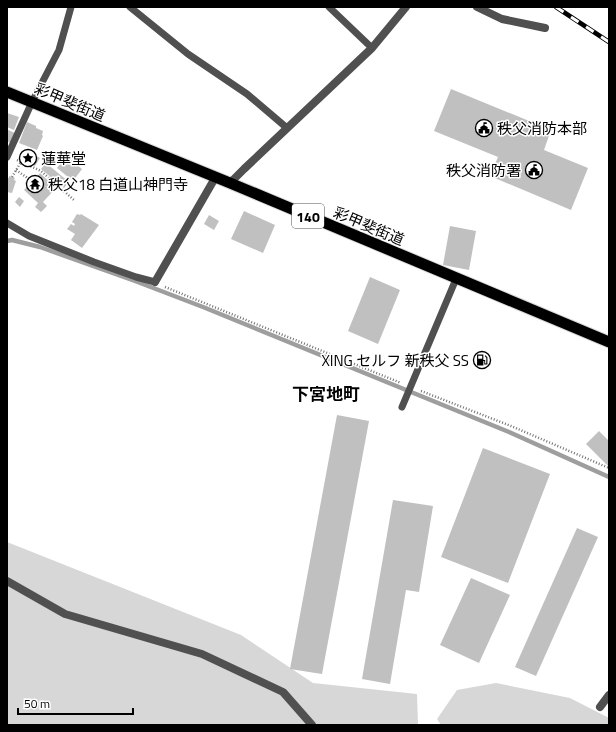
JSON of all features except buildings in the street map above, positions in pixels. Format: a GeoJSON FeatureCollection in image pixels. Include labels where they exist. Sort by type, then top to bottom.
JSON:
{"type":"FeatureCollection","features":[{"type":"Feature","properties":{"kind":"highway","name":"彩甲斐街道"},"geometry":{"type":"LineString","coordinates":[[7,92],[230,183],[609,342]]}},
{"type":"Feature","properties":{"kind":"street"},"geometry":{"type":"LineString","coordinates":[[230,183],[372,48],[406,7]]}},
{"type":"Feature","properties":{"kind":"street"},"geometry":{"type":"LineString","coordinates":[[477,7],[502,19],[545,28]]}},
{"type":"Feature","properties":{"kind":"street"},"geometry":{"type":"LineString","coordinates":[[155,282],[215,178]]}},
{"type":"Feature","properties":{"kind":"street"},"geometry":{"type":"LineString","coordinates":[[7,581],[65,614],[202,654],[284,692],[312,725]]}},
{"type":"Feature","properties":{"kind":"street"},"geometry":{"type":"LineString","coordinates":[[600,707],[609,696]]}},
{"type":"Feature","properties":{"kind":"lane"},"geometry":{"type":"LineString","coordinates":[[8,156],[32,102],[59,50],[71,7]]}},
{"type":"Feature","properties":{"kind":"lane"},"geometry":{"type":"LineString","coordinates":[[130,7],[188,54],[247,94],[287,128]]}},
{"type":"Feature","properties":{"kind":"lane"},"geometry":{"type":"LineString","coordinates":[[329,7],[372,48]]}},
{"type":"Feature","properties":{"kind":"lane"},"geometry":{"type":"LineString","coordinates":[[7,223],[29,236],[136,277],[155,282]]}},
{"type":"Feature","properties":{"kind":"lane"},"geometry":{"type":"LineString","coordinates":[[402,407],[456,279]]}},
{"type":"Feature","properties":{"kind":"path"},"geometry":{"type":"LineString","coordinates":[[8,156],[41,171],[74,200]]}},
{"type":"Feature","properties":{"kind":"path"},"geometry":{"type":"LineString","coordinates":[[12,177],[21,162]]}},
{"type":"Feature","properties":{"kind":"path"},"geometry":{"type":"LineString","coordinates":[[16,170],[28,179]]}},
{"type":"Feature","properties":{"kind":"path"},"geometry":{"type":"LineString","coordinates":[[155,282],[170,290],[511,426],[609,468]]}},
{"type":"Feature","properties":{"kind":"shaded area"},"geometry":{"type":"Polygon","coordinates":[[[7,542],[241,635],[313,683],[417,694],[418,725],[7,725],[7,542]]]}},
{"type":"Feature","properties":{"kind":"shaded area"},"geometry":{"type":"Polygon","coordinates":[[[496,683],[570,698],[609,718],[609,725],[441,725],[437,719],[457,690],[496,683]]]}},
{"type":"Feature","properties":{"kind":"waterway"},"geometry":{"type":"LineString","coordinates":[[7,241],[12,240],[40,247],[203,307],[509,432],[609,477]]}},
{"type":"Feature","properties":{"kind":"railway"},"geometry":{"type":"LineString","coordinates":[[556,7],[609,42]]}},
{"type":"Feature","properties":{"kind":"place","name":"秩父消防本部"},"geometry":{"type":"Point","coordinates":[484,128]}},
{"type":"Feature","properties":{"kind":"place","name":"蓮華堂"},"geometry":{"type":"Point","coordinates":[28,158]}},
{"type":"Feature","properties":{"kind":"place","name":"秩父消防署"},"geometry":{"type":"Point","coordinates":[534,170]}},
{"type":"Feature","properties":{"kind":"place","name":"秩父18 白道山神門寺"},"geometry":{"type":"Point","coordinates":[35,184]}},
{"type":"Feature","properties":{"kind":"place","name":"XING セルフ 新秩父 SS"},"geometry":{"type":"Point","coordinates":[482,360]}},
{"type":"Feature","properties":{"kind":"district","name":"下宮地町"},"geometry":{"type":"Point","coordinates":[326,394]}}]}
